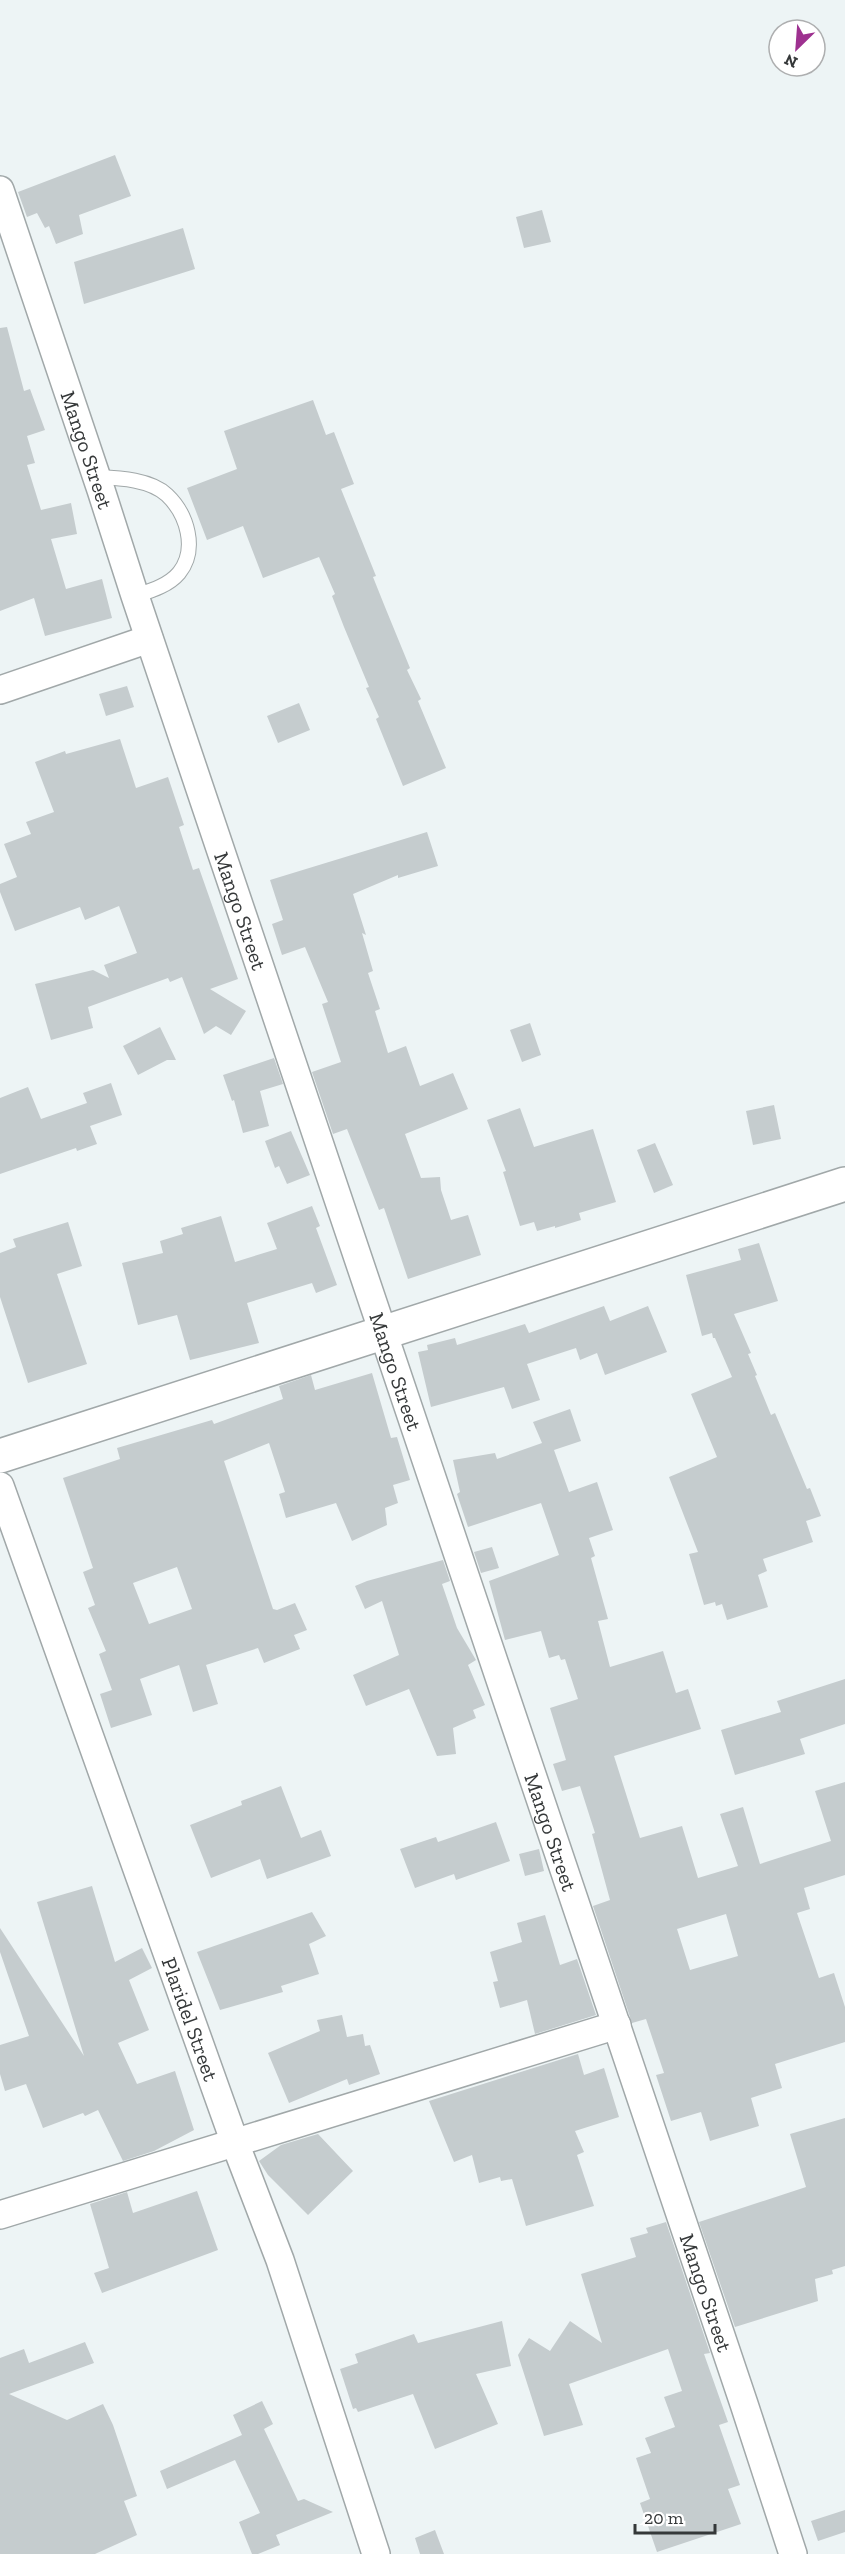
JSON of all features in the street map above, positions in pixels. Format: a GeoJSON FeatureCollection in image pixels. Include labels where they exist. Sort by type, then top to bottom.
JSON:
{"type":"FeatureCollection","features":[{"type":"Feature","properties":{"kind":"main road"},"geometry":{"type":"LineString","coordinates":[[0,1456],[845,1184]]}},
{"type":"Feature","properties":{"kind":"street","name":"Mango Street"},"geometry":{"type":"LineString","coordinates":[[0,190],[793,2554]]}},
{"type":"Feature","properties":{"kind":"street"},"geometry":{"type":"LineString","coordinates":[[0,690],[149,639]]}},
{"type":"Feature","properties":{"kind":"street","name":"Plaridel Street"},"geometry":{"type":"LineString","coordinates":[[0,1486],[235,2143],[280,2259],[376,2554]]}},
{"type":"Feature","properties":{"kind":"street"},"geometry":{"type":"LineString","coordinates":[[0,2215],[617,2025]]}},
{"type":"Feature","properties":{"kind":"lane"},"geometry":{"type":"LineString","coordinates":[[97,477],[131,478],[166,494],[188,524],[189,551],[179,573],[164,585],[135,596]]}},
{"type":"Feature","properties":{"kind":"building"},"geometry":{"type":"Polygon","coordinates":[[[115,155],[131,196],[79,215],[83,234],[56,244],[49,226],[45,228],[37,213],[27,217],[18,192],[115,155]]]}},
{"type":"Feature","properties":{"kind":"building"},"geometry":{"type":"Polygon","coordinates":[[[542,210],[551,242],[524,248],[516,217],[542,210]]]}},
{"type":"Feature","properties":{"kind":"building"},"geometry":{"type":"Polygon","coordinates":[[[183,228],[195,269],[84,304],[74,262],[183,228]]]}},
{"type":"Feature","properties":{"kind":"building"},"geometry":{"type":"Polygon","coordinates":[[[7,327],[24,391],[30,389],[45,430],[27,436],[35,463],[27,465],[41,510],[71,503],[77,534],[51,539],[66,589],[102,579],[112,618],[45,636],[34,598],[0,611],[0,328],[7,327]]]}},
{"type":"Feature","properties":{"kind":"building"},"geometry":{"type":"Polygon","coordinates":[[[313,400],[326,435],[334,432],[354,484],[341,489],[410,668],[407,670],[421,699],[418,701],[446,768],[403,786],[376,719],[379,717],[366,688],[369,687],[332,596],[335,594],[319,557],[263,578],[243,526],[207,540],[187,488],[237,469],[224,431],[313,400]]]}},
{"type":"Feature","properties":{"kind":"building"},"geometry":{"type":"Polygon","coordinates":[[[127,686],[134,707],[106,716],[99,694],[127,686]]]}},
{"type":"Feature","properties":{"kind":"building"},"geometry":{"type":"Polygon","coordinates":[[[299,703],[310,730],[278,743],[267,716],[299,703]]]}},
{"type":"Feature","properties":{"kind":"building"},"geometry":{"type":"Polygon","coordinates":[[[120,739],[136,788],[168,777],[184,825],[179,827],[193,870],[199,868],[238,979],[210,989],[246,1011],[231,1035],[216,1026],[204,1034],[182,977],[170,982],[168,978],[88,1007],[93,1028],[51,1040],[35,984],[93,970],[109,978],[104,965],[137,953],[119,906],[85,920],[80,907],[15,931],[0,892],[0,884],[17,877],[4,844],[31,834],[26,822],[54,812],[35,762],[65,751],[66,754],[120,739]]]}},
{"type":"Feature","properties":{"kind":"building"},"geometry":{"type":"Polygon","coordinates":[[[427,832],[438,866],[398,878],[398,875],[353,894],[366,935],[362,933],[373,971],[368,973],[380,1009],[375,1011],[388,1053],[406,1046],[420,1086],[453,1073],[468,1109],[405,1134],[421,1178],[440,1177],[441,1190],[451,1220],[468,1215],[481,1255],[408,1279],[384,1208],[379,1210],[347,1129],[333,1134],[312,1072],[341,1062],[322,1004],[328,1002],[305,947],[282,955],[272,924],[283,920],[270,880],[427,832]]]}},
{"type":"Feature","properties":{"kind":"building"},"geometry":{"type":"Polygon","coordinates":[[[530,1023],[541,1055],[522,1062],[510,1030],[530,1023]]]}},
{"type":"Feature","properties":{"kind":"building"},"geometry":{"type":"Polygon","coordinates":[[[160,1027],[176,1060],[167,1060],[138,1075],[123,1046],[160,1027]]]}},
{"type":"Feature","properties":{"kind":"building"},"geometry":{"type":"Polygon","coordinates":[[[274,1058],[283,1084],[260,1091],[269,1126],[243,1133],[234,1100],[232,1101],[223,1075],[274,1058]]]}},
{"type":"Feature","properties":{"kind":"building"},"geometry":{"type":"Polygon","coordinates":[[[111,1083],[122,1115],[90,1126],[97,1144],[77,1151],[76,1148],[0,1174],[0,1098],[28,1087],[41,1119],[87,1103],[83,1093],[111,1083]]]}},
{"type":"Feature","properties":{"kind":"building"},"geometry":{"type":"Polygon","coordinates":[[[774,1105],[781,1139],[753,1145],[746,1111],[774,1105]]]}},
{"type":"Feature","properties":{"kind":"building"},"geometry":{"type":"Polygon","coordinates":[[[520,1108],[534,1147],[593,1129],[616,1202],[579,1213],[581,1220],[555,1228],[555,1226],[537,1231],[534,1222],[520,1226],[503,1172],[506,1171],[487,1120],[520,1108]]]}},
{"type":"Feature","properties":{"kind":"building"},"geometry":{"type":"Polygon","coordinates":[[[291,1131],[310,1175],[287,1184],[279,1166],[275,1168],[265,1141],[291,1131]]]}},
{"type":"Feature","properties":{"kind":"building"},"geometry":{"type":"Polygon","coordinates":[[[655,1143],[673,1185],[654,1193],[637,1150],[655,1143]]]}},
{"type":"Feature","properties":{"kind":"building"},"geometry":{"type":"Polygon","coordinates":[[[312,1206],[320,1226],[316,1228],[337,1285],[316,1293],[312,1283],[247,1303],[259,1343],[190,1360],[177,1315],[138,1325],[122,1263],[163,1253],[160,1241],[183,1234],[181,1228],[221,1216],[235,1262],[277,1249],[267,1223],[312,1206]]]}},
{"type":"Feature","properties":{"kind":"building"},"geometry":{"type":"Polygon","coordinates":[[[68,1222],[82,1266],[57,1274],[87,1364],[28,1383],[0,1297],[0,1253],[16,1247],[13,1239],[68,1222]]]}},
{"type":"Feature","properties":{"kind":"building"},"geometry":{"type":"Polygon","coordinates":[[[759,1243],[778,1301],[734,1314],[751,1353],[748,1354],[757,1375],[755,1376],[771,1415],[775,1413],[821,1516],[806,1521],[813,1542],[763,1559],[767,1571],[758,1575],[768,1607],[727,1620],[722,1604],[716,1606],[715,1602],[704,1605],[689,1554],[698,1552],[669,1477],[717,1457],[691,1394],[732,1377],[712,1333],[702,1336],[686,1275],[741,1260],[738,1249],[759,1243]]]}},
{"type":"Feature","properties":{"kind":"building"},"geometry":{"type":"Polygon","coordinates":[[[604,1306],[610,1321],[648,1306],[667,1352],[605,1375],[597,1353],[580,1360],[576,1348],[527,1364],[540,1400],[512,1409],[504,1387],[431,1407],[418,1352],[428,1350],[427,1345],[455,1338],[457,1345],[525,1324],[529,1333],[604,1306]]]}},
{"type":"Feature","properties":{"kind":"building"},"geometry":{"type":"Polygon","coordinates":[[[372,1373],[391,1438],[397,1437],[410,1480],[393,1485],[398,1503],[385,1508],[387,1525],[352,1541],[336,1503],[286,1518],[279,1494],[285,1492],[269,1443],[224,1461],[273,1609],[277,1610],[295,1603],[307,1630],[294,1635],[300,1649],[264,1663],[258,1648],[206,1665],[218,1704],[193,1712],[179,1665],[140,1679],[152,1715],[111,1728],[100,1694],[112,1690],[99,1654],[106,1651],[88,1608],[95,1605],[83,1572],[93,1568],[63,1478],[120,1459],[117,1448],[212,1420],[214,1424],[283,1399],[279,1386],[311,1375],[315,1390],[372,1373]],[[177,1567],[133,1583],[149,1624],[192,1609],[177,1567]]]}},
{"type":"Feature","properties":{"kind":"building"},"geometry":{"type":"Polygon","coordinates":[[[570,1409],[581,1441],[554,1450],[569,1492],[597,1482],[613,1530],[589,1538],[595,1556],[591,1558],[608,1619],[598,1621],[610,1667],[663,1651],[676,1693],[688,1689],[701,1729],[614,1756],[640,1838],[682,1826],[698,1878],[738,1866],[720,1814],[743,1807],[760,1864],[831,1841],[815,1791],[845,1782],[845,1875],[804,1888],[810,1909],[797,1913],[819,1978],[834,1973],[845,2007],[845,2042],[775,2064],[782,2088],[751,2098],[759,2126],[710,2141],[701,2112],[671,2121],[656,2075],[664,2073],[646,2019],[632,2023],[593,1906],[610,1900],[592,1834],[595,1833],[580,1786],[562,1791],[553,1764],[566,1760],[550,1708],[578,1699],[565,1659],[561,1660],[559,1655],[549,1658],[541,1631],[505,1640],[489,1581],[559,1555],[541,1503],[468,1527],[457,1494],[460,1492],[453,1460],[495,1453],[497,1459],[542,1443],[533,1422],[570,1409]],[[726,1914],[677,1929],[690,1970],[738,1956],[726,1914]]]}},
{"type":"Feature","properties":{"kind":"building"},"geometry":{"type":"Polygon","coordinates":[[[492,1547],[499,1568],[481,1573],[474,1552],[492,1547]]]}},
{"type":"Feature","properties":{"kind":"building"},"geometry":{"type":"Polygon","coordinates":[[[443,1560],[450,1581],[442,1584],[457,1628],[476,1660],[468,1665],[485,1705],[473,1710],[476,1718],[453,1728],[456,1754],[437,1756],[409,1689],[366,1706],[353,1675],[399,1655],[382,1601],[365,1609],[355,1586],[443,1560]]]}},
{"type":"Feature","properties":{"kind":"building"},"geometry":{"type":"Polygon","coordinates":[[[845,1679],[845,1724],[800,1739],[805,1754],[735,1775],[721,1730],[781,1712],[777,1701],[845,1679]]]}},
{"type":"Feature","properties":{"kind":"building"},"geometry":{"type":"Polygon","coordinates":[[[281,1786],[301,1838],[321,1830],[331,1856],[267,1879],[260,1859],[211,1878],[190,1825],[242,1805],[241,1801],[281,1786]]]}},
{"type":"Feature","properties":{"kind":"building"},"geometry":{"type":"Polygon","coordinates":[[[496,1822],[510,1861],[456,1880],[454,1874],[415,1888],[400,1849],[436,1837],[438,1842],[496,1822]]]}},
{"type":"Feature","properties":{"kind":"building"},"geometry":{"type":"Polygon","coordinates":[[[539,1849],[544,1871],[525,1876],[519,1854],[539,1849]]]}},
{"type":"Feature","properties":{"kind":"building"},"geometry":{"type":"Polygon","coordinates":[[[92,1886],[115,1962],[142,1948],[152,1968],[129,1980],[149,2030],[118,2043],[137,2084],[175,2071],[194,2130],[154,2151],[123,2161],[98,2110],[85,2116],[83,2113],[43,2128],[26,2084],[5,2091],[0,2074],[0,2045],[29,2036],[0,1952],[0,1928],[84,2056],[37,1902],[92,1886]]]}},
{"type":"Feature","properties":{"kind":"building"},"geometry":{"type":"Polygon","coordinates":[[[312,1912],[326,1936],[309,1944],[319,1974],[281,1986],[283,1992],[220,2010],[197,1952],[312,1912]]]}},
{"type":"Feature","properties":{"kind":"building"},"geometry":{"type":"Polygon","coordinates":[[[545,1915],[560,1965],[577,1959],[596,2015],[535,2034],[527,2000],[500,2008],[493,1982],[498,1981],[490,1952],[522,1942],[517,1923],[545,1915]]]}},
{"type":"Feature","properties":{"kind":"building"},"geometry":{"type":"Polygon","coordinates":[[[342,2015],[347,2037],[363,2034],[365,2046],[370,2045],[380,2074],[349,2085],[347,2079],[289,2103],[268,2053],[320,2031],[317,2020],[342,2015]]]}},
{"type":"Feature","properties":{"kind":"building"},"geometry":{"type":"Polygon","coordinates":[[[578,2054],[584,2075],[604,2068],[619,2117],[575,2131],[584,2152],[577,2155],[594,2206],[526,2226],[512,2179],[501,2181],[500,2177],[479,2183],[472,2155],[454,2162],[429,2101],[578,2054]]]}},
{"type":"Feature","properties":{"kind":"building"},"geometry":{"type":"Polygon","coordinates":[[[845,2118],[845,2266],[832,2270],[833,2274],[815,2279],[818,2301],[735,2327],[699,2222],[806,2187],[790,2134],[845,2118]]]}},
{"type":"Feature","properties":{"kind":"building"},"geometry":{"type":"Polygon","coordinates":[[[318,2134],[353,2171],[308,2215],[268,2175],[259,2161],[281,2145],[318,2134]]]}},
{"type":"Feature","properties":{"kind":"building"},"geometry":{"type":"Polygon","coordinates":[[[197,2191],[218,2250],[102,2293],[94,2273],[109,2268],[90,2204],[127,2192],[133,2213],[197,2191]]]}},
{"type":"Feature","properties":{"kind":"building"},"geometry":{"type":"Polygon","coordinates":[[[666,2222],[710,2353],[704,2354],[728,2422],[719,2425],[740,2485],[728,2489],[741,2524],[657,2552],[640,2503],[650,2499],[636,2458],[651,2453],[645,2438],[675,2427],[664,2397],[682,2391],[668,2349],[569,2384],[583,2425],[544,2436],[518,2355],[529,2338],[550,2351],[570,2321],[602,2343],[581,2274],[636,2257],[630,2238],[648,2233],[646,2228],[666,2222]]]}},
{"type":"Feature","properties":{"kind":"building"},"geometry":{"type":"Polygon","coordinates":[[[502,2321],[511,2366],[476,2374],[498,2424],[435,2449],[413,2394],[358,2412],[356,2408],[353,2409],[340,2369],[358,2363],[355,2354],[414,2334],[418,2343],[502,2321]]]}},
{"type":"Feature","properties":{"kind":"building"},"geometry":{"type":"Polygon","coordinates":[[[85,2342],[94,2363],[9,2394],[67,2420],[103,2404],[113,2425],[137,2496],[124,2501],[137,2535],[95,2554],[0,2554],[0,2358],[24,2349],[29,2363],[85,2342]]]}},
{"type":"Feature","properties":{"kind":"building"},"geometry":{"type":"Polygon","coordinates":[[[262,2401],[273,2424],[264,2429],[298,2501],[304,2499],[333,2512],[276,2535],[280,2545],[258,2554],[252,2554],[239,2522],[260,2513],[235,2460],[167,2489],[160,2471],[242,2435],[233,2415],[262,2401]]]}},
{"type":"Feature","properties":{"kind":"building"},"geometry":{"type":"Polygon","coordinates":[[[845,2510],[845,2532],[818,2541],[811,2521],[845,2510]]]}},
{"type":"Feature","properties":{"kind":"building"},"geometry":{"type":"Polygon","coordinates":[[[435,2530],[444,2554],[420,2554],[415,2538],[435,2530]]]}}]}
